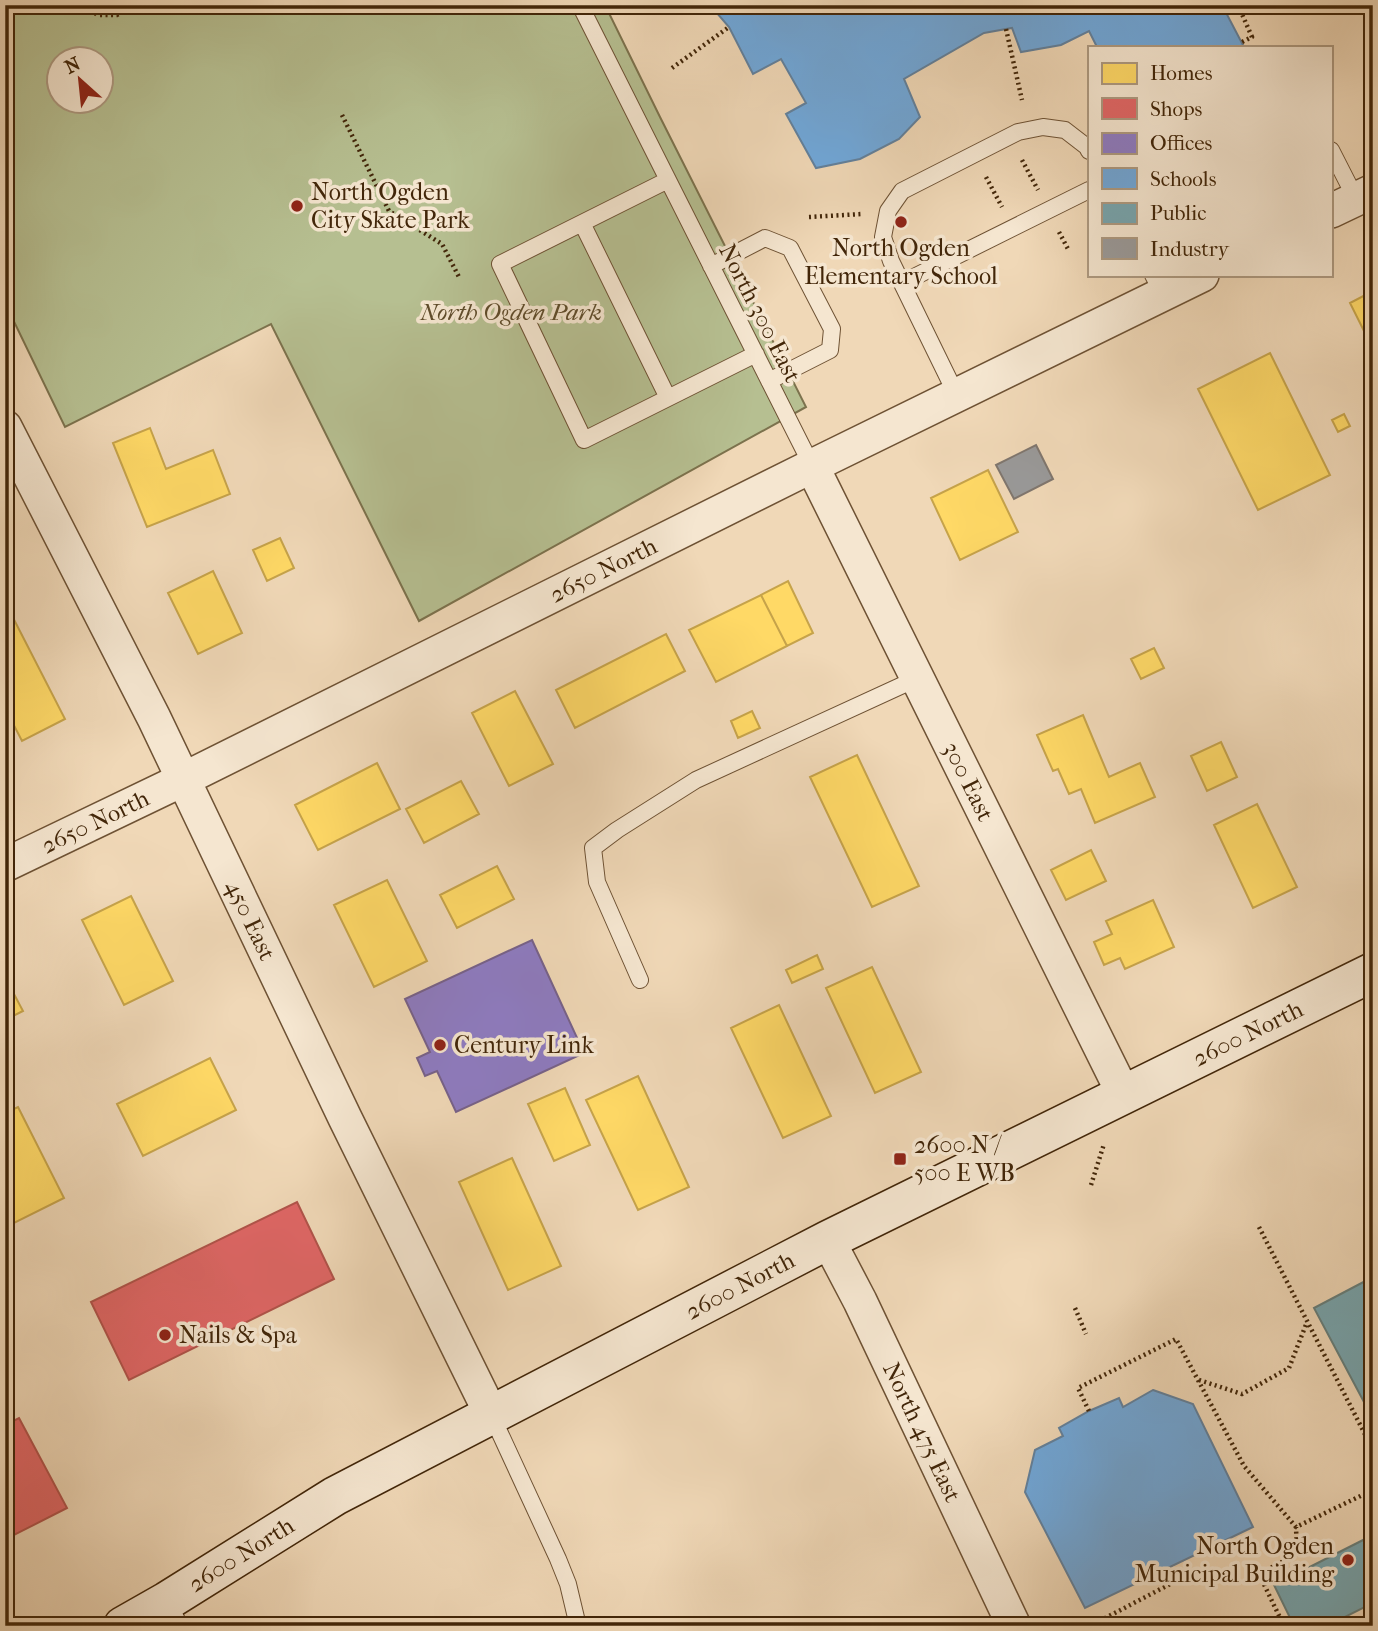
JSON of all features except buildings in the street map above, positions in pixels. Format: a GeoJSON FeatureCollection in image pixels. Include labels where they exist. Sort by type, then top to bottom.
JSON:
{"type":"FeatureCollection","features":[{"type":"Feature","properties":{"kind":"main road","name":"2600 North"},"geometry":{"type":"LineString","coordinates":[[123,1626],[173,1614],[335,1496],[828,1240],[1373,972]]}},
{"type":"Feature","properties":{"kind":"street","name":"2650 North"},"geometry":{"type":"LineString","coordinates":[[5,865],[183,780],[957,396],[1158,284],[1197,276]]}},
{"type":"Feature","properties":{"kind":"street","name":"450 East"},"geometry":{"type":"LineString","coordinates":[[5,427],[154,718],[380,1191],[492,1416]]}},
{"type":"Feature","properties":{"kind":"street","name":"300 East"},"geometry":{"type":"LineString","coordinates":[[812,466],[1124,1095]]}},
{"type":"Feature","properties":{"kind":"street","name":"North 475 East"},"geometry":{"type":"LineString","coordinates":[[828,1240],[860,1301],[1014,1626]]}},
{"type":"Feature","properties":{"kind":"lane","name":"North 300 East"},"geometry":{"type":"LineString","coordinates":[[580,5],[812,466]]}},
{"type":"Feature","properties":{"kind":"lane"},"geometry":{"type":"LineString","coordinates":[[957,396],[891,261],[883,237],[888,211],[902,191],[1017,132],[1044,127],[1065,130],[1088,149]]}},
{"type":"Feature","properties":{"kind":"lane"},"geometry":{"type":"LineString","coordinates":[[1332,152],[1353,200]]}},
{"type":"Feature","properties":{"kind":"lane"},"geometry":{"type":"LineString","coordinates":[[668,180],[500,264],[584,440],[756,354]]}},
{"type":"Feature","properties":{"kind":"lane"},"geometry":{"type":"LineString","coordinates":[[902,283],[1088,190]]}},
{"type":"Feature","properties":{"kind":"lane"},"geometry":{"type":"LineString","coordinates":[[582,223],[668,398]]}},
{"type":"Feature","properties":{"kind":"lane"},"geometry":{"type":"LineString","coordinates":[[711,266],[765,238],[790,248],[832,329],[830,350],[769,381]]}},
{"type":"Feature","properties":{"kind":"lane"},"geometry":{"type":"LineString","coordinates":[[640,980],[597,882],[593,848],[696,780],[918,678]]}},
{"type":"Feature","properties":{"kind":"lane"},"geometry":{"type":"LineString","coordinates":[[492,1416],[558,1559],[568,1584],[578,1626]]}},
{"type":"Feature","properties":{"kind":"path"},"geometry":{"type":"LineString","coordinates":[[88,5],[97,15],[117,15],[138,5]]}},
{"type":"Feature","properties":{"kind":"path"},"geometry":{"type":"LineString","coordinates":[[1238,5],[1252,37],[1244,43]]}},
{"type":"Feature","properties":{"kind":"path"},"geometry":{"type":"LineString","coordinates":[[672,68],[729,27]]}},
{"type":"Feature","properties":{"kind":"path"},"geometry":{"type":"LineString","coordinates":[[1006,29],[1022,100]]}},
{"type":"Feature","properties":{"kind":"path"},"geometry":{"type":"LineString","coordinates":[[342,115],[389,211],[442,244],[459,277]]}},
{"type":"Feature","properties":{"kind":"path"},"geometry":{"type":"LineString","coordinates":[[986,177],[1013,228]]}},
{"type":"Feature","properties":{"kind":"path"},"geometry":{"type":"LineString","coordinates":[[809,217],[863,214]]}},
{"type":"Feature","properties":{"kind":"path"},"geometry":{"type":"LineString","coordinates":[[1091,1185],[1104,1143]]}},
{"type":"Feature","properties":{"kind":"path"},"geometry":{"type":"LineString","coordinates":[[1259,1227],[1373,1450]]}},
{"type":"Feature","properties":{"kind":"path"},"geometry":{"type":"LineString","coordinates":[[1075,1308],[1086,1335]]}},
{"type":"Feature","properties":{"kind":"path"},"geometry":{"type":"LineString","coordinates":[[1198,1380],[1242,1394],[1289,1368],[1308,1322]]}},
{"type":"Feature","properties":{"kind":"path"},"geometry":{"type":"LineString","coordinates":[[1089,1411],[1078,1388],[1176,1339],[1244,1466],[1296,1527],[1297,1554],[1259,1574],[1284,1626]]}},
{"type":"Feature","properties":{"kind":"path"},"geometry":{"type":"LineString","coordinates":[[1296,1527],[1373,1490]]}},
{"type":"Feature","properties":{"kind":"path"},"geometry":{"type":"LineString","coordinates":[[1090,1626],[1174,1582],[1166,1569]]}},
{"type":"Feature","properties":{"kind":"green space","name":"North Ogden Park"},"geometry":{"type":"Polygon","coordinates":[[[5,5],[605,5],[806,407],[419,621],[271,324],[65,427],[5,303],[5,5]]]}},
{"type":"Feature","properties":{"kind":"place","name":"North Ogden City Skate Park"},"geometry":{"type":"Point","coordinates":[297,206]}},
{"type":"Feature","properties":{"kind":"place","name":"North Ogden Elementary School"},"geometry":{"type":"Point","coordinates":[901,222]}},
{"type":"Feature","properties":{"kind":"place","name":"Century Link"},"geometry":{"type":"Point","coordinates":[440,1045]}},
{"type":"Feature","properties":{"kind":"place","name":"2600 N / 500 E WB"},"geometry":{"type":"Point","coordinates":[900,1159]}},
{"type":"Feature","properties":{"kind":"place","name":"Nails & Spa"},"geometry":{"type":"Point","coordinates":[165,1335]}},
{"type":"Feature","properties":{"kind":"place","name":"North Ogden Municipal Building"},"geometry":{"type":"Point","coordinates":[1348,1560]}}]}
